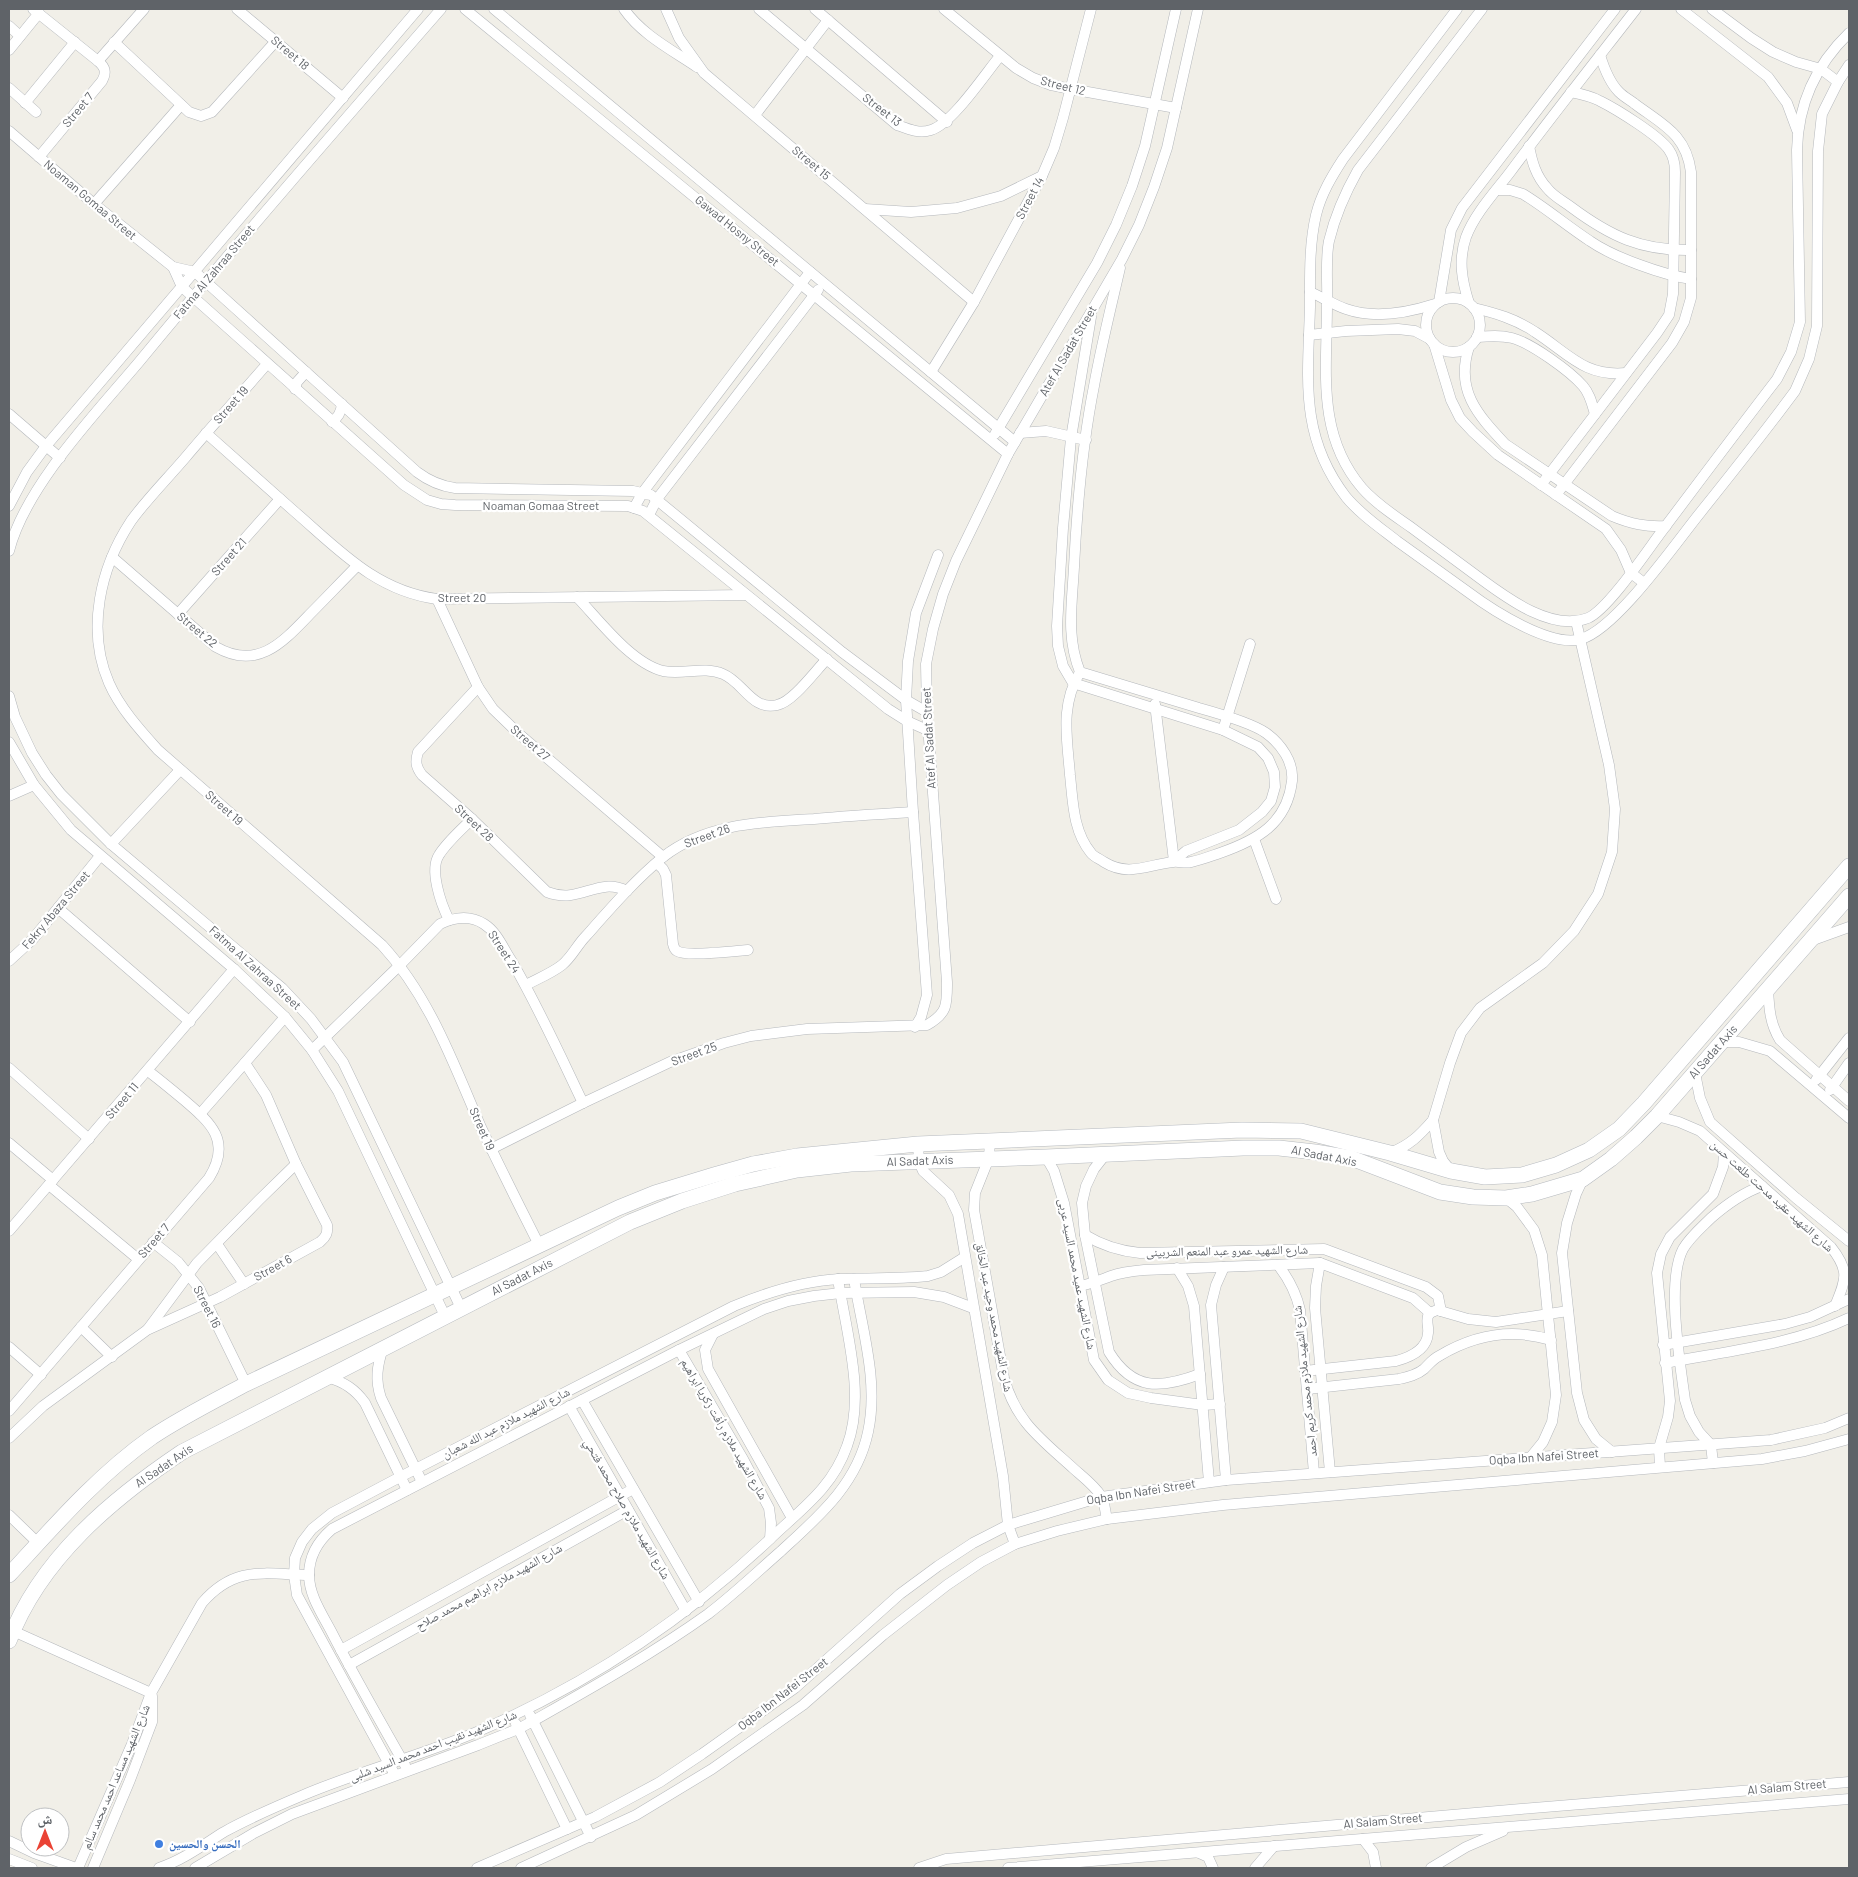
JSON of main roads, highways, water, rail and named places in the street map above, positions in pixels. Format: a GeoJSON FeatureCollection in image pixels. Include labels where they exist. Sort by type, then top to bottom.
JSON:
{"type":"FeatureCollection","features":[{"type":"Feature","properties":{"kind":"place","name":"الحسن والحسين"},"geometry":{"type":"Point","coordinates":[159,1844]}}]}
